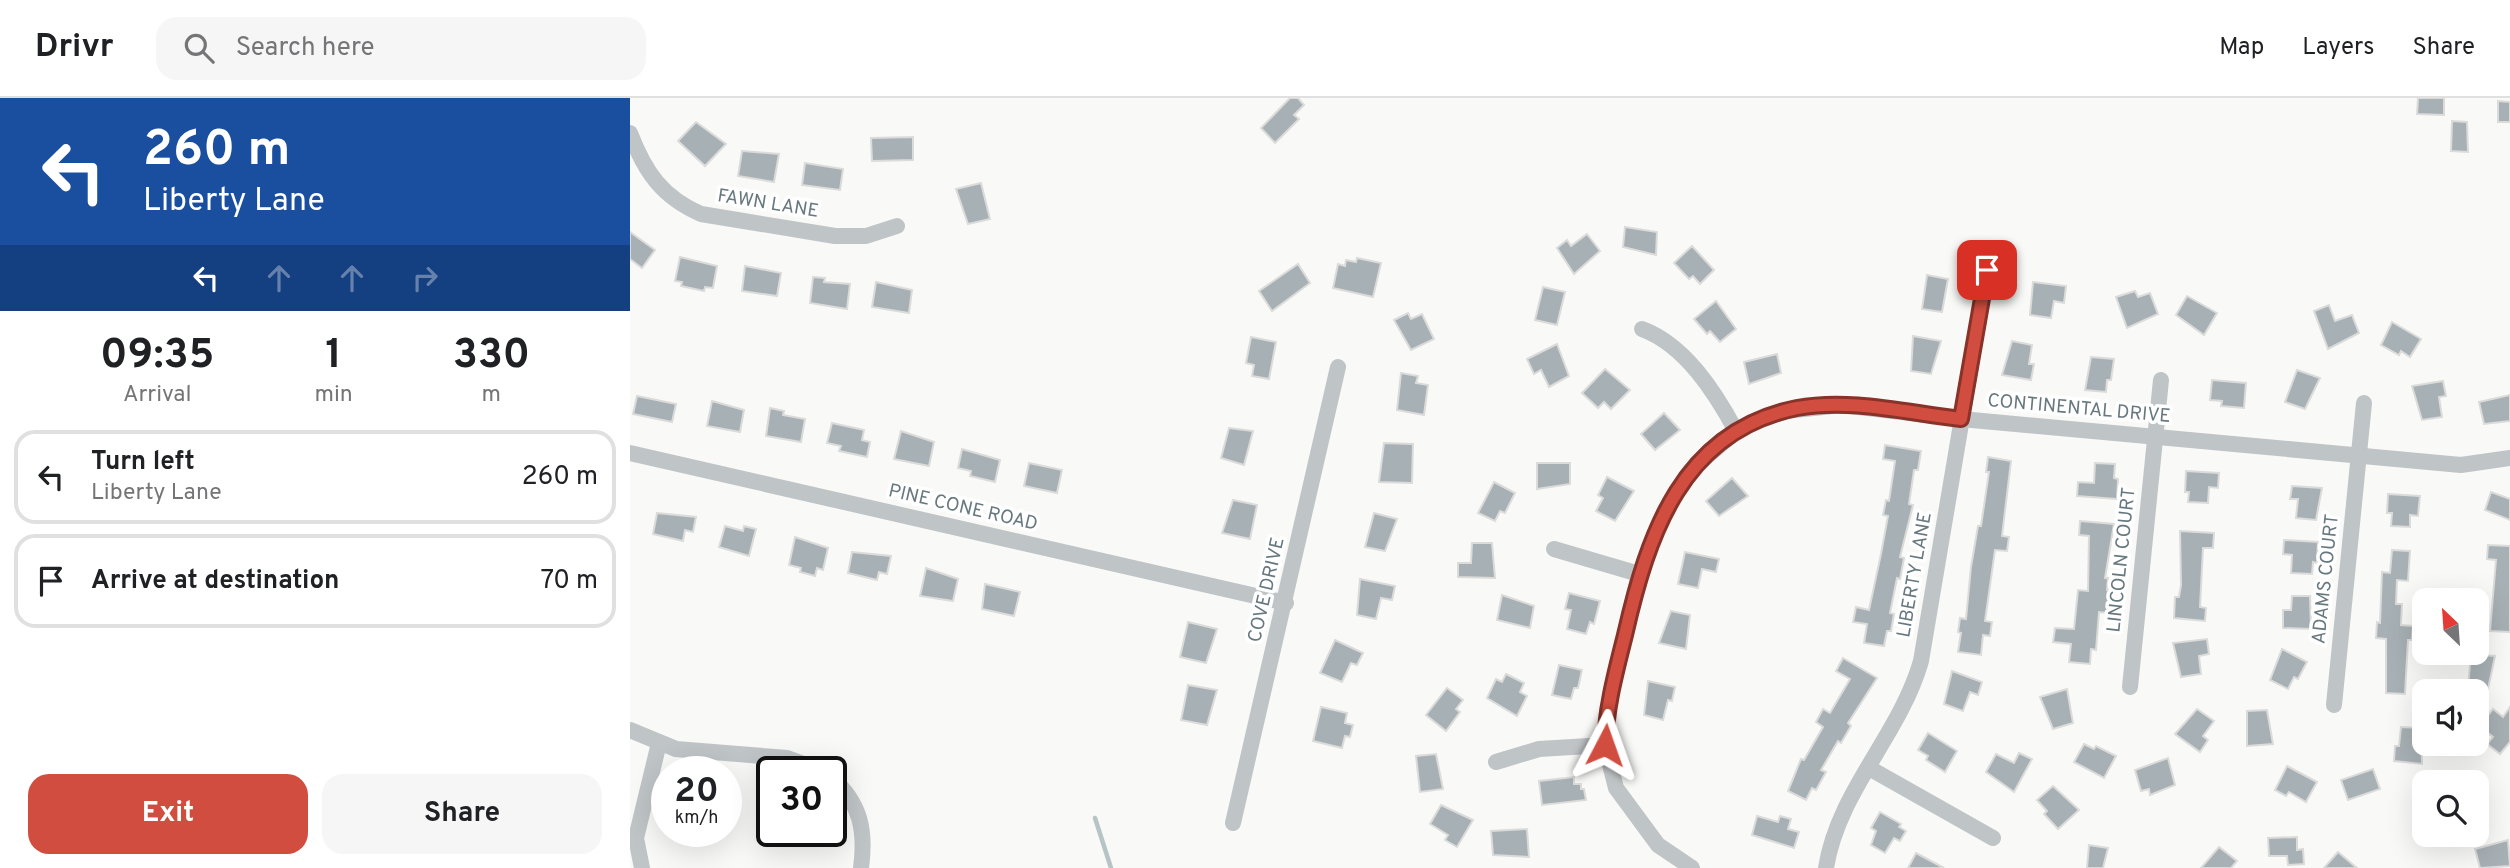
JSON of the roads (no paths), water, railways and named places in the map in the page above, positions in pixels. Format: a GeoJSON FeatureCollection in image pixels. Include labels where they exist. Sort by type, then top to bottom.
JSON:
{"type":"FeatureCollection","features":[{"type":"Feature","properties":{"kind":"street","name":"FAWN LANE"},"geometry":{"type":"LineString","coordinates":[[630,133],[650,178],[682,206],[701,214],[835,236],[866,236],[897,226]]}},
{"type":"Feature","properties":{"kind":"street","name":"LIBERTY LANE"},"geometry":{"type":"LineString","coordinates":[[1826,868],[1839,818],[1909,695],[1921,660],[1987,270]]}},
{"type":"Feature","properties":{"kind":"street"},"geometry":{"type":"LineString","coordinates":[[1642,329],[1665,341],[1688,363],[1712,391],[1736,430]]}},
{"type":"Feature","properties":{"kind":"street","name":"COVE DRIVE"},"geometry":{"type":"LineString","coordinates":[[1233,823],[1286,603],[1338,367]]}},
{"type":"Feature","properties":{"kind":"street","name":"LINCOLN COURT"},"geometry":{"type":"LineString","coordinates":[[2130,687],[2161,380]]}},
{"type":"Feature","properties":{"kind":"street","name":"ADAMS COURT"},"geometry":{"type":"LineString","coordinates":[[2334,705],[2364,402]]}},
{"type":"Feature","properties":{"kind":"street","name":"CONTINENTAL DRIVE"},"geometry":{"type":"LineString","coordinates":[[1692,868],[1658,845],[1631,812],[1616,788],[1605,745],[1607,712],[1639,574],[1676,489],[1707,454],[1736,430],[1785,411],[1820,405],[2461,466],[2510,458]]}},
{"type":"Feature","properties":{"kind":"street","name":"PINE CONE ROAD"},"geometry":{"type":"LineString","coordinates":[[630,453],[1286,603]]}},
{"type":"Feature","properties":{"kind":"street"},"geometry":{"type":"LineString","coordinates":[[1554,549],[1639,574]]}},
{"type":"Feature","properties":{"kind":"street"},"geometry":{"type":"LineString","coordinates":[[630,730],[659,743],[687,750],[762,756]]}},
{"type":"Feature","properties":{"kind":"street"},"geometry":{"type":"LineString","coordinates":[[642,868],[636,838],[659,743]]}},
{"type":"Feature","properties":{"kind":"street"},"geometry":{"type":"LineString","coordinates":[[1496,762],[1539,749],[1605,745]]}},
{"type":"Feature","properties":{"kind":"street"},"geometry":{"type":"LineString","coordinates":[[1869,768],[1993,838]]}},
{"type":"Feature","properties":{"kind":"street"},"geometry":{"type":"LineString","coordinates":[[847,793],[860,814],[864,839],[861,868]]}},
{"type":"Feature","properties":{"kind":"waterway"},"geometry":{"type":"LineString","coordinates":[[1095,818],[1111,868]]}}]}
